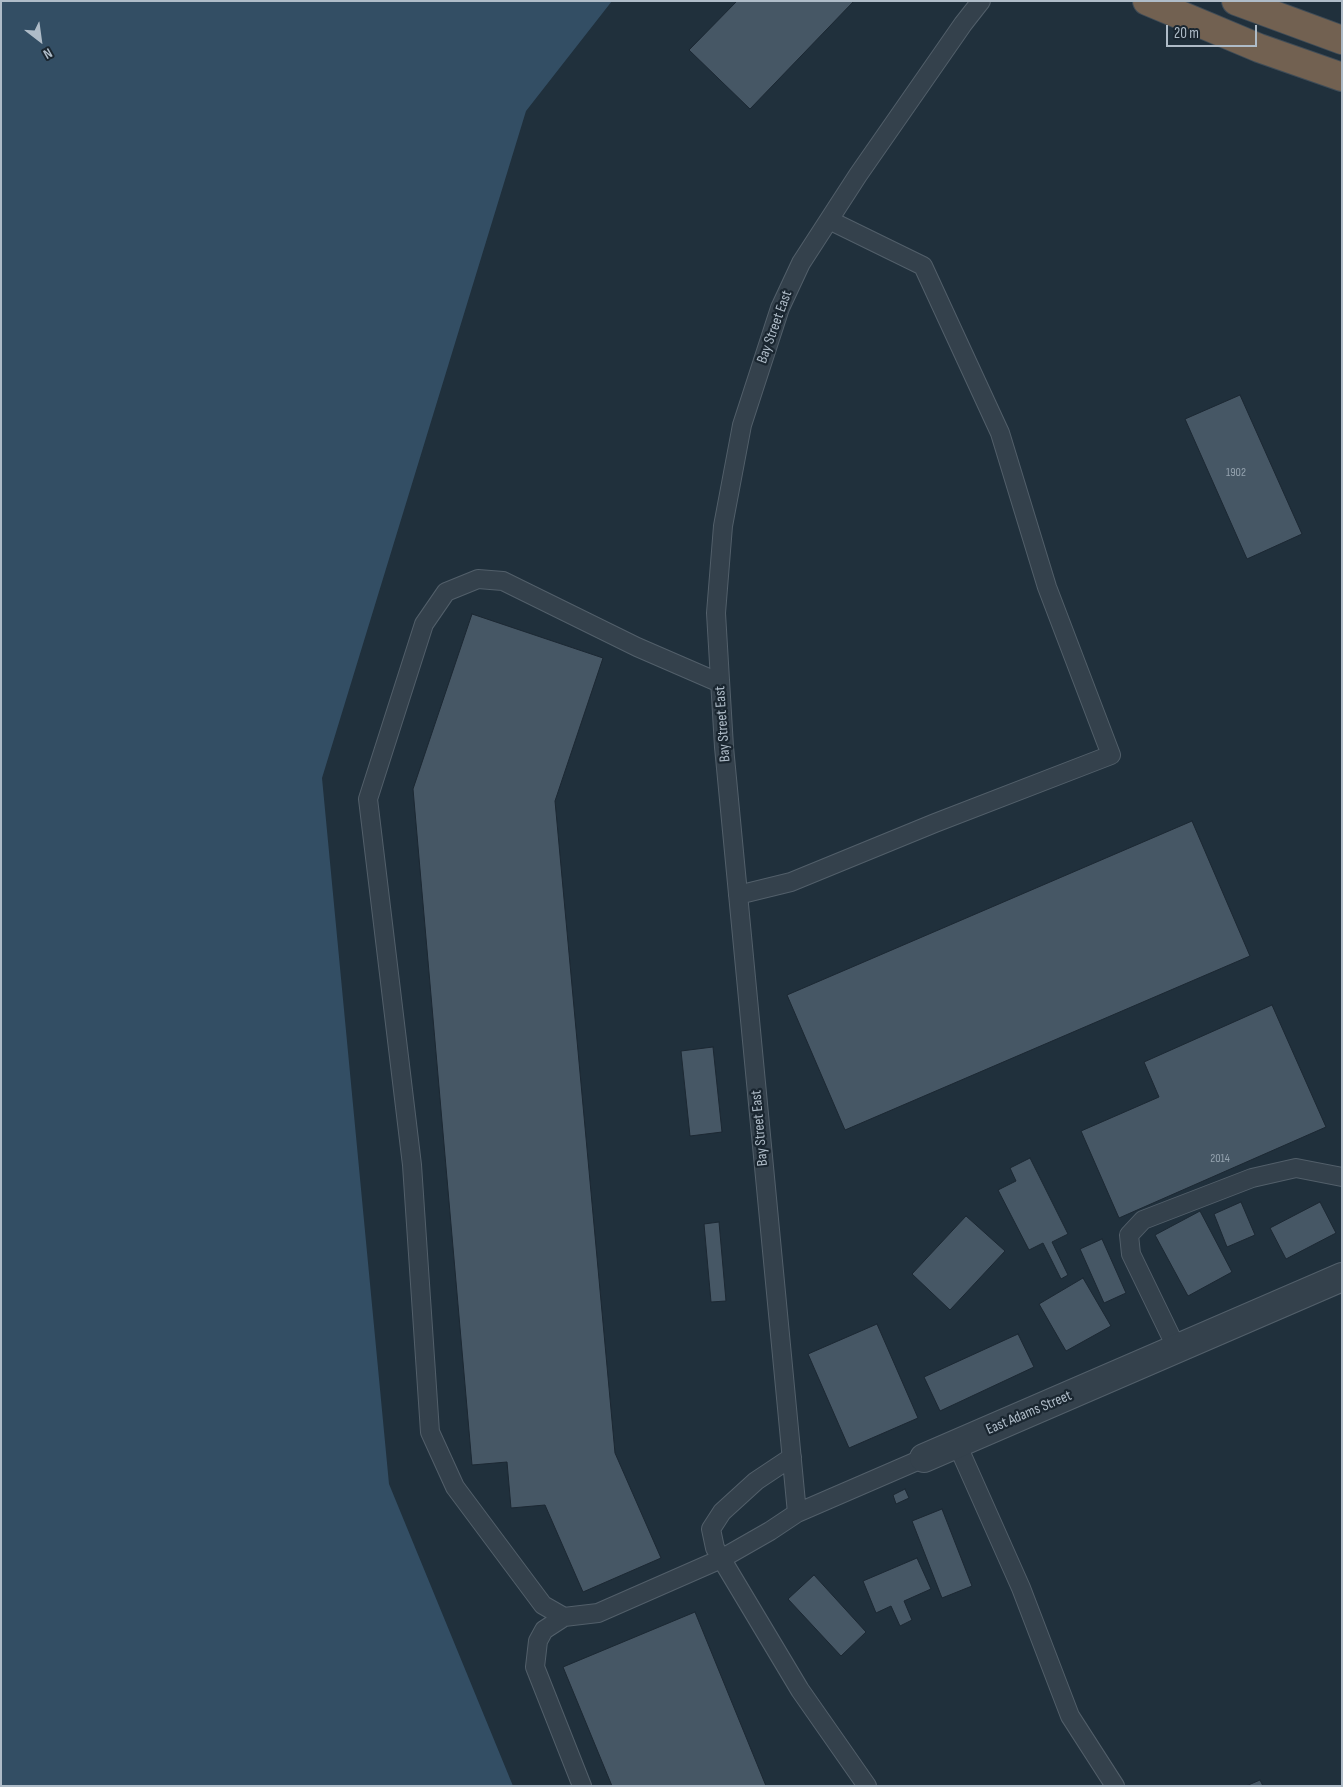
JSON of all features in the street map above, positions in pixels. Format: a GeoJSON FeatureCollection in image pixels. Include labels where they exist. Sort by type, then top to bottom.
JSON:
{"type":"FeatureCollection","features":[{"type":"Feature","properties":{"kind":"highway"},"geometry":{"type":"LineString","coordinates":[[1147,1],[1250,45],[1342,77]]}},
{"type":"Feature","properties":{"kind":"highway"},"geometry":{"type":"LineString","coordinates":[[1236,1],[1342,40]]}},
{"type":"Feature","properties":{"kind":"street","name":"East Adams Street"},"geometry":{"type":"LineString","coordinates":[[924,1458],[1342,1277]]}},
{"type":"Feature","properties":{"kind":"lane","name":"Bay Street East"},"geometry":{"type":"LineString","coordinates":[[796,1513],[724,747],[716,613],[723,526],[742,425],[780,308],[801,264],[858,175],[981,1]]}},
{"type":"Feature","properties":{"kind":"lane"},"geometry":{"type":"LineString","coordinates":[[738,895],[791,882],[1111,754],[1047,587],[1000,433],[923,266],[829,220]]}},
{"type":"Feature","properties":{"kind":"lane"},"geometry":{"type":"LineString","coordinates":[[582,1786],[535,1668],[538,1641],[544,1630],[564,1618],[543,1605],[455,1487],[430,1432],[412,1165],[368,799],[424,624],[446,592],[478,579],[503,581],[637,647],[720,683]]}},
{"type":"Feature","properties":{"kind":"lane"},"geometry":{"type":"LineString","coordinates":[[1177,1349],[1130,1254],[1129,1235],[1143,1220],[1252,1178],[1296,1168],[1342,1177]]}},
{"type":"Feature","properties":{"kind":"lane"},"geometry":{"type":"LineString","coordinates":[[957,1444],[1021,1588],[1070,1716],[1115,1786]]}},
{"type":"Feature","properties":{"kind":"lane"},"geometry":{"type":"LineString","coordinates":[[792,1457],[756,1481],[722,1512],[711,1530],[715,1548],[800,1690],[867,1786]]}},
{"type":"Feature","properties":{"kind":"lane","name":"East Adams Street"},"geometry":{"type":"LineString","coordinates":[[564,1618],[598,1613],[721,1559],[770,1531],[796,1513],[924,1458]]}},
{"type":"Feature","properties":{"kind":"water"},"geometry":{"type":"Polygon","coordinates":[[[1,1],[612,1],[526,111],[322,778],[389,1484],[513,1786],[1,1786],[1,1]]]}},
{"type":"Feature","properties":{"kind":"building"},"geometry":{"type":"Polygon","coordinates":[[[737,1],[854,1],[750,109],[689,50],[737,1]]]}},
{"type":"Feature","properties":{"kind":"building"},"geometry":{"type":"Polygon","coordinates":[[[1240,395],[1302,534],[1247,559],[1185,419],[1240,395]]]}},
{"type":"Feature","properties":{"kind":"building"},"geometry":{"type":"Polygon","coordinates":[[[472,614],[603,658],[555,801],[615,1453],[661,1558],[583,1592],[545,1505],[511,1508],[507,1462],[472,1465],[413,789],[472,614]]]}},
{"type":"Feature","properties":{"kind":"building"},"geometry":{"type":"Polygon","coordinates":[[[1192,821],[1250,956],[845,1130],[787,995],[1192,821]]]}},
{"type":"Feature","properties":{"kind":"building"},"geometry":{"type":"Polygon","coordinates":[[[1272,1005],[1326,1127],[1119,1218],[1081,1131],[1159,1097],[1144,1062],[1272,1005]]]}},
{"type":"Feature","properties":{"kind":"building"},"geometry":{"type":"Polygon","coordinates":[[[713,1047],[722,1132],[690,1136],[681,1051],[713,1047]]]}},
{"type":"Feature","properties":{"kind":"building"},"geometry":{"type":"Polygon","coordinates":[[[1030,1158],[1068,1234],[1052,1242],[1068,1275],[1061,1279],[1043,1243],[1029,1250],[998,1190],[1016,1181],[1010,1168],[1030,1158]]]}},
{"type":"Feature","properties":{"kind":"building"},"geometry":{"type":"Polygon","coordinates":[[[1241,1202],[1255,1235],[1227,1247],[1214,1214],[1241,1202]]]}},
{"type":"Feature","properties":{"kind":"building"},"geometry":{"type":"Polygon","coordinates":[[[1320,1202],[1336,1233],[1286,1259],[1270,1228],[1320,1202]]]}},
{"type":"Feature","properties":{"kind":"building"},"geometry":{"type":"Polygon","coordinates":[[[1200,1211],[1232,1272],[1188,1296],[1155,1235],[1200,1211]]]}},
{"type":"Feature","properties":{"kind":"building"},"geometry":{"type":"Polygon","coordinates":[[[966,1216],[1005,1251],[950,1310],[912,1274],[966,1216]]]}},
{"type":"Feature","properties":{"kind":"building"},"geometry":{"type":"Polygon","coordinates":[[[719,1222],[726,1301],[711,1302],[704,1224],[719,1222]]]}},
{"type":"Feature","properties":{"kind":"building"},"geometry":{"type":"Polygon","coordinates":[[[1102,1239],[1126,1293],[1104,1303],[1080,1249],[1102,1239]]]}},
{"type":"Feature","properties":{"kind":"building"},"geometry":{"type":"Polygon","coordinates":[[[1083,1278],[1111,1326],[1066,1351],[1039,1304],[1083,1278]]]}},
{"type":"Feature","properties":{"kind":"building"},"geometry":{"type":"Polygon","coordinates":[[[877,1324],[918,1418],[849,1448],[808,1354],[877,1324]]]}},
{"type":"Feature","properties":{"kind":"building"},"geometry":{"type":"Polygon","coordinates":[[[1018,1334],[1034,1367],[940,1411],[924,1377],[1018,1334]]]}},
{"type":"Feature","properties":{"kind":"building"},"geometry":{"type":"Polygon","coordinates":[[[905,1489],[909,1498],[896,1504],[893,1495],[905,1489]]]}},
{"type":"Feature","properties":{"kind":"building"},"geometry":{"type":"Polygon","coordinates":[[[942,1509],[972,1586],[942,1598],[912,1521],[942,1509]]]}},
{"type":"Feature","properties":{"kind":"building"},"geometry":{"type":"Polygon","coordinates":[[[917,1558],[931,1589],[904,1601],[912,1620],[900,1626],[891,1606],[876,1613],[863,1581],[917,1558]]]}},
{"type":"Feature","properties":{"kind":"building"},"geometry":{"type":"Polygon","coordinates":[[[814,1575],[866,1632],[841,1656],[788,1599],[814,1575]]]}},
{"type":"Feature","properties":{"kind":"building"},"geometry":{"type":"Polygon","coordinates":[[[695,1612],[766,1786],[612,1786],[563,1667],[695,1612]]]}},
{"type":"Feature","properties":{"kind":"building"},"geometry":{"type":"Polygon","coordinates":[[[1260,1780],[1263,1786],[1246,1786],[1260,1780]]]}}]}
